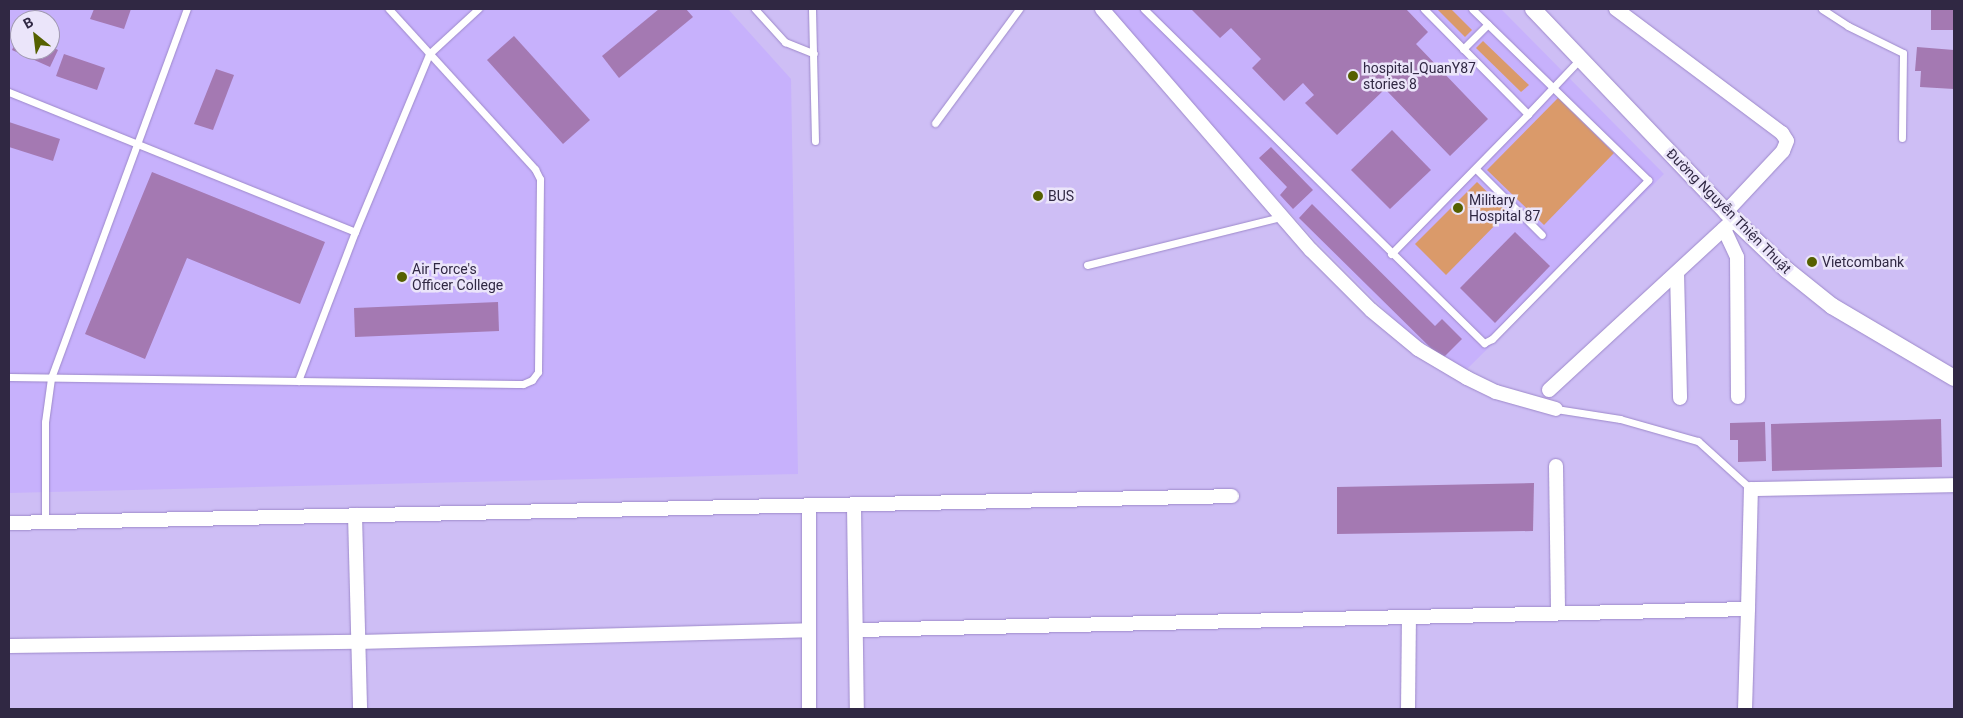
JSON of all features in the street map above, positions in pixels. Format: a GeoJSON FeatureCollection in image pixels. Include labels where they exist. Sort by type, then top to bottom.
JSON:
{"type":"FeatureCollection","features":[{"type":"Feature","properties":{"kind":"street"},"geometry":{"type":"LineString","coordinates":[[1102,9],[1281,217],[1338,278],[1418,349],[1496,392],[1556,409]]}},
{"type":"Feature","properties":{"kind":"street","name":"Đường Nguyễn Thiện Thuật"},"geometry":{"type":"LineString","coordinates":[[1533,9],[1728,220],[1832,306],[1954,378]]}},
{"type":"Feature","properties":{"kind":"street"},"geometry":{"type":"LineString","coordinates":[[1549,390],[1677,273],[1728,220],[1783,151],[1787,141],[1782,133],[1616,9]]}},
{"type":"Feature","properties":{"kind":"street"},"geometry":{"type":"LineString","coordinates":[[1728,220],[1737,257],[1738,397]]}},
{"type":"Feature","properties":{"kind":"street"},"geometry":{"type":"LineString","coordinates":[[1677,273],[1680,398]]}},
{"type":"Feature","properties":{"kind":"street"},"geometry":{"type":"LineString","coordinates":[[1556,466],[1558,613]]}},
{"type":"Feature","properties":{"kind":"street"},"geometry":{"type":"LineString","coordinates":[[1745,709],[1751,489],[1954,485]]}},
{"type":"Feature","properties":{"kind":"street"},"geometry":{"type":"LineString","coordinates":[[9,523],[809,507],[1232,496]]}},
{"type":"Feature","properties":{"kind":"street"},"geometry":{"type":"LineString","coordinates":[[854,506],[858,630],[857,709]]}},
{"type":"Feature","properties":{"kind":"street"},"geometry":{"type":"LineString","coordinates":[[809,507],[809,709]]}},
{"type":"Feature","properties":{"kind":"street"},"geometry":{"type":"LineString","coordinates":[[355,516],[360,709]]}},
{"type":"Feature","properties":{"kind":"street"},"geometry":{"type":"LineString","coordinates":[[858,630],[1748,608]]}},
{"type":"Feature","properties":{"kind":"street"},"geometry":{"type":"LineString","coordinates":[[1408,709],[1409,617]]}},
{"type":"Feature","properties":{"kind":"street"},"geometry":{"type":"LineString","coordinates":[[9,646],[358,642],[809,630]]}},
{"type":"Feature","properties":{"kind":"lane"},"geometry":{"type":"LineString","coordinates":[[44,522],[45,422],[51,378],[136,143],[188,9]]}},
{"type":"Feature","properties":{"kind":"lane"},"geometry":{"type":"LineString","coordinates":[[9,377],[523,384],[532,380],[538,372],[540,179],[389,9]]}},
{"type":"Feature","properties":{"kind":"lane"},"geometry":{"type":"LineString","coordinates":[[298,381],[355,232],[429,54],[478,9]]}},
{"type":"Feature","properties":{"kind":"lane"},"geometry":{"type":"LineString","coordinates":[[755,9],[785,42],[814,54]]}},
{"type":"Feature","properties":{"kind":"lane"},"geometry":{"type":"LineString","coordinates":[[812,9],[815,141]]}},
{"type":"Feature","properties":{"kind":"lane"},"geometry":{"type":"LineString","coordinates":[[936,123],[1019,9]]}},
{"type":"Feature","properties":{"kind":"lane"},"geometry":{"type":"LineString","coordinates":[[1144,9],[1391,254],[1484,343],[1492,340],[1645,184],[1646,176],[1472,9]]}},
{"type":"Feature","properties":{"kind":"lane"},"geometry":{"type":"LineString","coordinates":[[1424,9],[1528,114]]}},
{"type":"Feature","properties":{"kind":"lane"},"geometry":{"type":"LineString","coordinates":[[1822,9],[1871,38],[1903,53],[1902,138]]}},
{"type":"Feature","properties":{"kind":"lane"},"geometry":{"type":"LineString","coordinates":[[1463,49],[1488,24]]}},
{"type":"Feature","properties":{"kind":"lane"},"geometry":{"type":"LineString","coordinates":[[1391,254],[1476,170],[1580,58]]}},
{"type":"Feature","properties":{"kind":"lane"},"geometry":{"type":"LineString","coordinates":[[9,92],[355,232]]}},
{"type":"Feature","properties":{"kind":"lane"},"geometry":{"type":"LineString","coordinates":[[1476,170],[1542,235]]}},
{"type":"Feature","properties":{"kind":"lane"},"geometry":{"type":"LineString","coordinates":[[1088,265],[1281,217]]}},
{"type":"Feature","properties":{"kind":"lane"},"geometry":{"type":"LineString","coordinates":[[1556,409],[1620,419],[1698,441],[1751,489]]}},
{"type":"Feature","properties":{"kind":"shaded area","name":"Air Force's Officer College"},"geometry":{"type":"Polygon","coordinates":[[[9,9],[728,9],[791,79],[798,474],[9,493],[9,9]]]}},
{"type":"Feature","properties":{"kind":"shaded area","name":"Military Hospital 87"},"geometry":{"type":"Polygon","coordinates":[[[1110,9],[1501,9],[1664,174],[1464,372],[1442,359],[1399,324],[1316,241],[1196,110],[1110,9]]]}},
{"type":"Feature","properties":{"kind":"shaded area"},"geometry":{"type":"Polygon","coordinates":[[[1437,9],[1451,9],[1472,30],[1465,37],[1437,9]]]}},
{"type":"Feature","properties":{"kind":"shaded area"},"geometry":{"type":"Polygon","coordinates":[[[1483,41],[1529,85],[1521,92],[1476,48],[1483,41]]]}},
{"type":"Feature","properties":{"kind":"shaded area"},"geometry":{"type":"Polygon","coordinates":[[[1558,98],[1614,153],[1544,225],[1487,170],[1558,98]]]}},
{"type":"Feature","properties":{"kind":"shaded area"},"geometry":{"type":"Polygon","coordinates":[[[1477,182],[1508,212],[1446,275],[1415,244],[1477,182]]]}},
{"type":"Feature","properties":{"kind":"building"},"geometry":{"type":"Polygon","coordinates":[[[94,9],[131,9],[124,29],[90,19],[94,9]]]}},
{"type":"Feature","properties":{"kind":"building"},"geometry":{"type":"Polygon","coordinates":[[[659,9],[686,9],[693,17],[619,78],[602,56],[659,9]]]}},
{"type":"Feature","properties":{"kind":"building","name":"hospital_QuanY87 stories 8"},"geometry":{"type":"Polygon","coordinates":[[[1191,9],[1406,9],[1428,32],[1416,44],[1488,119],[1450,156],[1385,89],[1337,135],[1305,103],[1314,95],[1303,83],[1284,101],[1252,68],[1261,59],[1231,28],[1220,38],[1191,9]]]}},
{"type":"Feature","properties":{"kind":"building"},"geometry":{"type":"Polygon","coordinates":[[[1931,9],[1954,9],[1954,30],[1931,30],[1931,9]]]}},
{"type":"Feature","properties":{"kind":"building"},"geometry":{"type":"Polygon","coordinates":[[[514,36],[590,120],[563,144],[487,60],[514,36]]]}},
{"type":"Feature","properties":{"kind":"building"},"geometry":{"type":"Polygon","coordinates":[[[1917,47],[1954,50],[1954,89],[1920,87],[1921,71],[1915,71],[1917,47]]]}},
{"type":"Feature","properties":{"kind":"building"},"geometry":{"type":"Polygon","coordinates":[[[64,54],[105,68],[97,90],[56,76],[64,54]]]}},
{"type":"Feature","properties":{"kind":"building"},"geometry":{"type":"Polygon","coordinates":[[[34,60],[53,60],[50,67],[34,60]]]}},
{"type":"Feature","properties":{"kind":"building"},"geometry":{"type":"Polygon","coordinates":[[[216,69],[234,75],[213,130],[194,124],[216,69]]]}},
{"type":"Feature","properties":{"kind":"building"},"geometry":{"type":"Polygon","coordinates":[[[9,122],[60,139],[53,161],[9,147],[9,122]]]}},
{"type":"Feature","properties":{"kind":"building"},"geometry":{"type":"Polygon","coordinates":[[[1392,130],[1431,170],[1390,209],[1351,170],[1392,130]]]}},
{"type":"Feature","properties":{"kind":"building"},"geometry":{"type":"Polygon","coordinates":[[[1271,147],[1313,190],[1293,209],[1280,195],[1287,187],[1259,158],[1271,147]]]}},
{"type":"Feature","properties":{"kind":"building"},"geometry":{"type":"Polygon","coordinates":[[[152,172],[325,242],[300,304],[187,258],[145,359],[85,334],[152,172]]]}},
{"type":"Feature","properties":{"kind":"building"},"geometry":{"type":"Polygon","coordinates":[[[1312,204],[1435,326],[1442,319],[1462,339],[1442,359],[1299,218],[1312,204]]]}},
{"type":"Feature","properties":{"kind":"building"},"geometry":{"type":"Polygon","coordinates":[[[1515,232],[1550,266],[1495,323],[1460,288],[1515,232]]]}},
{"type":"Feature","properties":{"kind":"building"},"geometry":{"type":"Polygon","coordinates":[[[498,302],[499,331],[355,337],[354,308],[498,302]]]}},
{"type":"Feature","properties":{"kind":"building"},"geometry":{"type":"Polygon","coordinates":[[[1941,419],[1942,467],[1772,471],[1771,424],[1941,419]]]}},
{"type":"Feature","properties":{"kind":"building"},"geometry":{"type":"Polygon","coordinates":[[[1765,422],[1766,461],[1738,462],[1738,440],[1730,440],[1730,423],[1765,422]]]}},
{"type":"Feature","properties":{"kind":"building"},"geometry":{"type":"Polygon","coordinates":[[[1534,483],[1533,531],[1337,534],[1337,487],[1534,483]]]}},
{"type":"Feature","properties":{"kind":"place","name":"hospital_QuanY87 stories 8"},"geometry":{"type":"Point","coordinates":[1353,76]}},
{"type":"Feature","properties":{"kind":"place","name":"BUS"},"geometry":{"type":"Point","coordinates":[1038,196]}},
{"type":"Feature","properties":{"kind":"place","name":"Military Hospital 87"},"geometry":{"type":"Point","coordinates":[1458,208]}},
{"type":"Feature","properties":{"kind":"place","name":"Vietcombank"},"geometry":{"type":"Point","coordinates":[1812,262]}},
{"type":"Feature","properties":{"kind":"place","name":"Air Force's Officer College"},"geometry":{"type":"Point","coordinates":[402,277]}}]}
